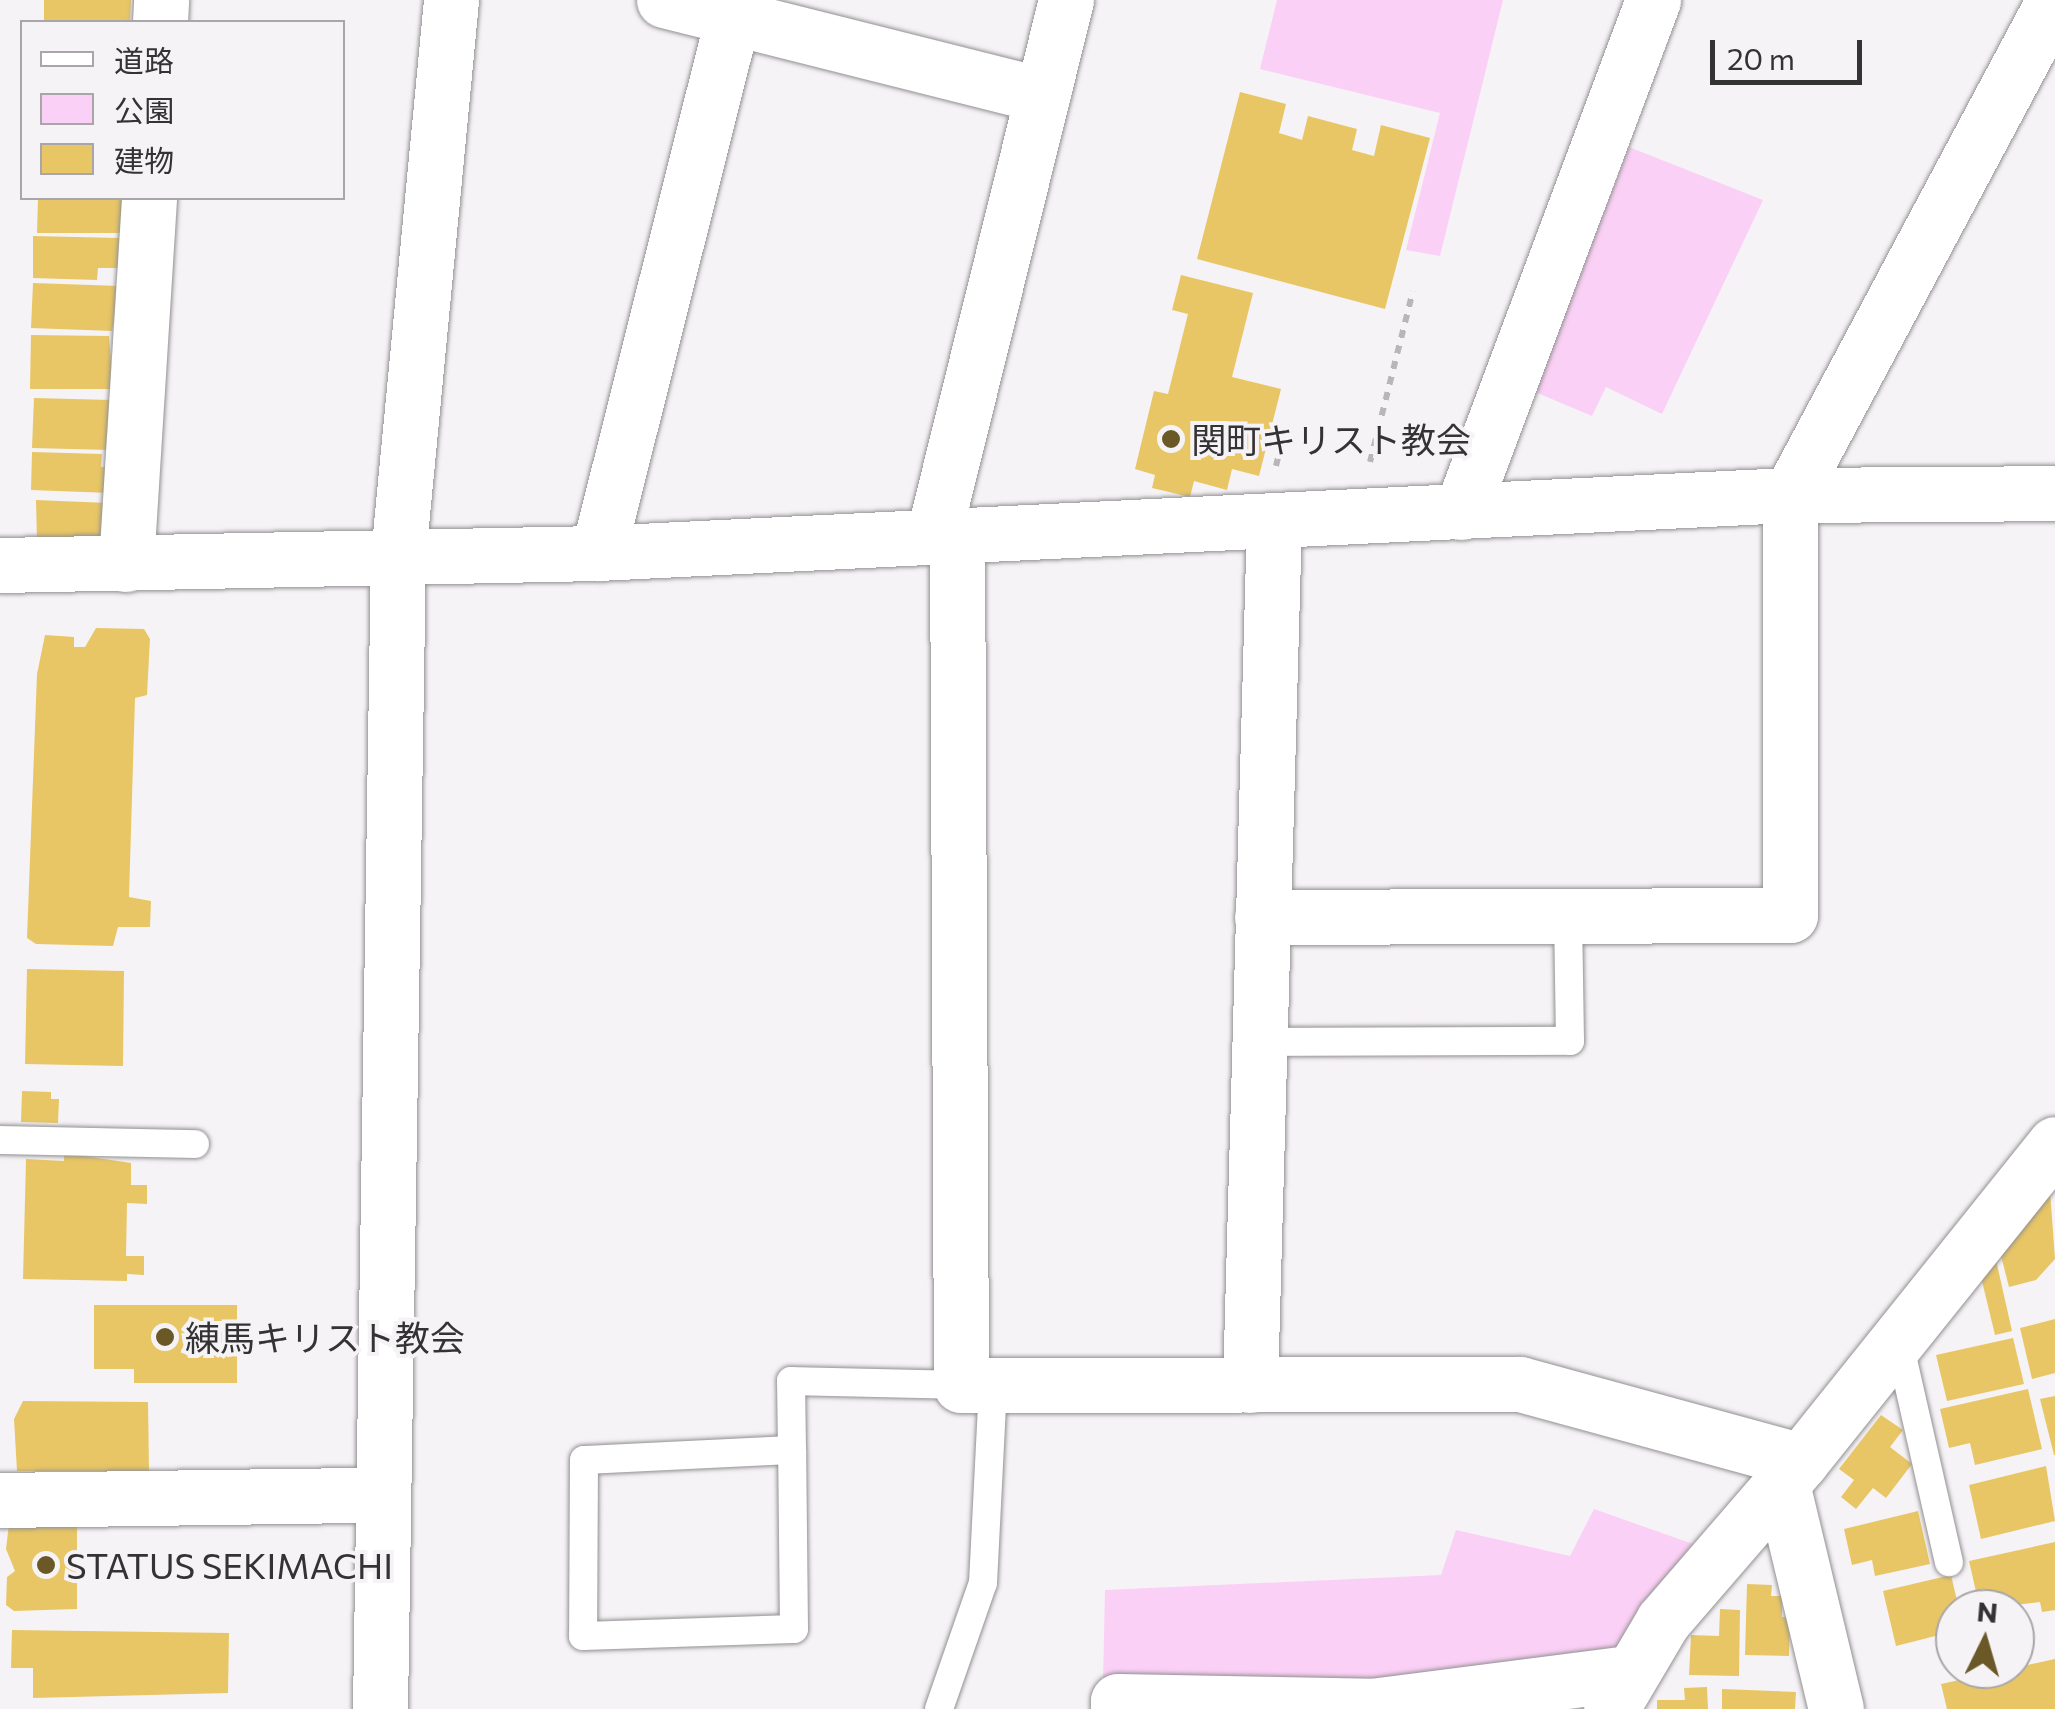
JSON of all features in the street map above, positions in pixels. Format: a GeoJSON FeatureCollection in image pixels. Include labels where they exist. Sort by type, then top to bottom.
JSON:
{"type":"FeatureCollection","features":[{"type":"Feature","properties":{"kind":"street"},"geometry":{"type":"LineString","coordinates":[[380,1709],[379,1495],[398,556],[451,0]]}},
{"type":"Feature","properties":{"kind":"street"},"geometry":{"type":"LineString","coordinates":[[664,0],[735,9],[1042,95]]}},
{"type":"Feature","properties":{"kind":"street"},"geometry":{"type":"LineString","coordinates":[[1066,0],[946,532],[977,1385],[1520,1384],[1791,1473]]}},
{"type":"Feature","properties":{"kind":"street"},"geometry":{"type":"LineString","coordinates":[[1461,512],[1653,0]]}},
{"type":"Feature","properties":{"kind":"street"},"geometry":{"type":"LineString","coordinates":[[1262,917],[1790,915],[1790,495],[2054,0]]}},
{"type":"Feature","properties":{"kind":"street"},"geometry":{"type":"LineString","coordinates":[[598,553],[735,9]]}},
{"type":"Feature","properties":{"kind":"street"},"geometry":{"type":"LineString","coordinates":[[126,564],[149,200]]}},
{"type":"Feature","properties":{"kind":"street"},"geometry":{"type":"LineString","coordinates":[[0,565],[598,553],[946,532],[1790,495],[2055,493]]}},
{"type":"Feature","properties":{"kind":"street"},"geometry":{"type":"LineString","coordinates":[[1250,1385],[1274,520]]}},
{"type":"Feature","properties":{"kind":"street"},"geometry":{"type":"LineString","coordinates":[[1118,1709],[1118,1701],[1371,1706],[1620,1691],[1664,1621],[1791,1473],[2055,1144]]}},
{"type":"Feature","properties":{"kind":"street"},"geometry":{"type":"LineString","coordinates":[[1791,1473],[1836,1709]]}},
{"type":"Feature","properties":{"kind":"street"},"geometry":{"type":"LineString","coordinates":[[0,1500],[379,1495]]}},
{"type":"Feature","properties":{"kind":"lane"},"geometry":{"type":"LineString","coordinates":[[1258,1042],[1570,1041],[1568,916]]}},
{"type":"Feature","properties":{"kind":"lane"},"geometry":{"type":"LineString","coordinates":[[0,1140],[195,1144]]}},
{"type":"Feature","properties":{"kind":"lane"},"geometry":{"type":"LineString","coordinates":[[1898,1337],[1949,1562]]}},
{"type":"Feature","properties":{"kind":"lane"},"geometry":{"type":"LineString","coordinates":[[792,1450],[584,1460],[583,1636],[794,1630],[792,1450],[791,1382],[977,1385],[984,1583],[939,1709]]}},
{"type":"Feature","properties":{"kind":"path"},"geometry":{"type":"LineString","coordinates":[[1355,516],[1413,291]]}},
{"type":"Feature","properties":{"kind":"green space"},"geometry":{"type":"Polygon","coordinates":[[[1277,0],[1503,0],[1440,256],[1406,250],[1440,113],[1260,69],[1277,0]]]}},
{"type":"Feature","properties":{"kind":"green space"},"geometry":{"type":"Polygon","coordinates":[[[1629,147],[1763,200],[1662,414],[1606,387],[1592,416],[1535,392],[1629,147]]]}},
{"type":"Feature","properties":{"kind":"green space"},"geometry":{"type":"Polygon","coordinates":[[[1594,1509],[1693,1544],[1606,1663],[1370,1689],[1103,1682],[1105,1590],[1441,1575],[1456,1530],[1570,1556],[1594,1509]]]}},
{"type":"Feature","properties":{"kind":"building"},"geometry":{"type":"Polygon","coordinates":[[[44,0],[131,0],[130,20],[44,20],[44,0]]]}},
{"type":"Feature","properties":{"kind":"building"},"geometry":{"type":"Polygon","coordinates":[[[1240,92],[1286,104],[1279,133],[1302,140],[1308,116],[1357,129],[1352,150],[1374,156],[1381,125],[1430,138],[1385,309],[1197,259],[1240,92]]]}},
{"type":"Feature","properties":{"kind":"building"},"geometry":{"type":"Polygon","coordinates":[[[38,200],[122,200],[122,233],[37,233],[38,200]]]}},
{"type":"Feature","properties":{"kind":"building"},"geometry":{"type":"Polygon","coordinates":[[[33,236],[119,238],[118,268],[98,268],[97,280],[33,278],[33,236]]]}},
{"type":"Feature","properties":{"kind":"building"},"geometry":{"type":"Polygon","coordinates":[[[1181,275],[1253,293],[1232,377],[1281,389],[1259,476],[1232,469],[1227,490],[1194,481],[1190,497],[1152,488],[1155,475],[1135,469],[1154,391],[1168,394],[1188,314],[1172,310],[1181,275]]]}},
{"type":"Feature","properties":{"kind":"building"},"geometry":{"type":"Polygon","coordinates":[[[33,283],[120,286],[112,331],[31,328],[33,283]]]}},
{"type":"Feature","properties":{"kind":"building"},"geometry":{"type":"Polygon","coordinates":[[[31,335],[109,336],[113,389],[30,389],[31,335]]]}},
{"type":"Feature","properties":{"kind":"building"},"geometry":{"type":"Polygon","coordinates":[[[34,398],[112,400],[110,450],[32,448],[34,398]]]}},
{"type":"Feature","properties":{"kind":"building"},"geometry":{"type":"Polygon","coordinates":[[[32,452],[102,454],[101,467],[111,467],[110,493],[31,490],[32,452]]]}},
{"type":"Feature","properties":{"kind":"building"},"geometry":{"type":"Polygon","coordinates":[[[36,500],[108,503],[109,531],[98,543],[37,541],[36,500]]]}},
{"type":"Feature","properties":{"kind":"building"},"geometry":{"type":"Polygon","coordinates":[[[96,628],[144,629],[150,639],[147,695],[135,698],[129,897],[151,901],[150,927],[118,927],[113,946],[36,944],[27,938],[37,674],[45,635],[74,637],[74,647],[85,647],[96,628]]]}},
{"type":"Feature","properties":{"kind":"building"},"geometry":{"type":"Polygon","coordinates":[[[27,969],[124,971],[123,1066],[25,1064],[27,969]]]}},
{"type":"Feature","properties":{"kind":"building"},"geometry":{"type":"Polygon","coordinates":[[[22,1091],[51,1092],[51,1099],[59,1099],[58,1123],[21,1122],[22,1091]]]}},
{"type":"Feature","properties":{"kind":"building"},"geometry":{"type":"Polygon","coordinates":[[[64,1153],[131,1163],[131,1185],[147,1185],[147,1204],[127,1203],[126,1256],[144,1256],[144,1275],[127,1274],[127,1281],[23,1279],[26,1159],[64,1161],[64,1153]]]}},
{"type":"Feature","properties":{"kind":"building"},"geometry":{"type":"Polygon","coordinates":[[[2050,1191],[2055,1259],[2036,1280],[2009,1287],[2000,1252],[2050,1191]]]}},
{"type":"Feature","properties":{"kind":"building"},"geometry":{"type":"Polygon","coordinates":[[[1996,1260],[2012,1331],[1995,1335],[1981,1277],[1996,1260]]]}},
{"type":"Feature","properties":{"kind":"building","name":"練馬キリスト教会"},"geometry":{"type":"Polygon","coordinates":[[[94,1305],[237,1305],[237,1383],[134,1383],[134,1369],[94,1369],[94,1305]]]}},
{"type":"Feature","properties":{"kind":"building"},"geometry":{"type":"Polygon","coordinates":[[[2055,1319],[2055,1373],[2032,1379],[2020,1328],[2055,1319]]]}},
{"type":"Feature","properties":{"kind":"building"},"geometry":{"type":"Polygon","coordinates":[[[2013,1338],[2024,1384],[1947,1401],[1936,1355],[2013,1338]]]}},
{"type":"Feature","properties":{"kind":"building"},"geometry":{"type":"Polygon","coordinates":[[[2028,1389],[2042,1449],[1975,1465],[1970,1443],[1949,1448],[1940,1409],[2028,1389]]]}},
{"type":"Feature","properties":{"kind":"building"},"geometry":{"type":"Polygon","coordinates":[[[2055,1396],[2055,1455],[2054,1455],[2040,1399],[2055,1396]]]}},
{"type":"Feature","properties":{"kind":"building"},"geometry":{"type":"Polygon","coordinates":[[[23,1401],[148,1402],[149,1471],[17,1471],[14,1419],[23,1401]]]}},
{"type":"Feature","properties":{"kind":"building"},"geometry":{"type":"Polygon","coordinates":[[[1881,1415],[1903,1430],[1890,1447],[1912,1464],[1886,1498],[1873,1488],[1856,1509],[1841,1497],[1854,1480],[1839,1469],[1881,1415]]]}},
{"type":"Feature","properties":{"kind":"building"},"geometry":{"type":"Polygon","coordinates":[[[2046,1466],[2055,1521],[1981,1539],[1969,1485],[2046,1466]]]}},
{"type":"Feature","properties":{"kind":"building"},"geometry":{"type":"Polygon","coordinates":[[[1918,1511],[1930,1564],[1875,1576],[1872,1560],[1852,1565],[1844,1529],[1918,1511]]]}},
{"type":"Feature","properties":{"kind":"building","name":"STATUS SEKIMACHI"},"geometry":{"type":"Polygon","coordinates":[[[77,1520],[77,1609],[14,1611],[6,1605],[7,1577],[15,1571],[6,1549],[9,1524],[77,1520]]]}},
{"type":"Feature","properties":{"kind":"building"},"geometry":{"type":"Polygon","coordinates":[[[2055,1542],[2055,1610],[2042,1612],[2040,1602],[2035,1603],[2035,1589],[1975,1589],[1969,1561],[2055,1542]]]}},
{"type":"Feature","properties":{"kind":"building"},"geometry":{"type":"Polygon","coordinates":[[[1951,1575],[1954,1589],[1935,1589],[1935,1636],[1896,1646],[1883,1591],[1951,1575]]]}},
{"type":"Feature","properties":{"kind":"building"},"geometry":{"type":"Polygon","coordinates":[[[1747,1584],[1772,1585],[1771,1596],[1782,1596],[1782,1617],[1790,1617],[1789,1656],[1745,1655],[1747,1584]]]}},
{"type":"Feature","properties":{"kind":"building"},"geometry":{"type":"Polygon","coordinates":[[[1720,1609],[1740,1610],[1739,1676],[1689,1675],[1691,1635],[1719,1636],[1720,1609]]]}},
{"type":"Feature","properties":{"kind":"building"},"geometry":{"type":"Polygon","coordinates":[[[12,1630],[229,1633],[228,1693],[33,1698],[33,1668],[11,1668],[12,1630]]]}},
{"type":"Feature","properties":{"kind":"building"},"geometry":{"type":"Polygon","coordinates":[[[2055,1659],[2055,1709],[1947,1709],[1942,1689],[2035,1689],[2035,1663],[2055,1659]]]}},
{"type":"Feature","properties":{"kind":"building"},"geometry":{"type":"Polygon","coordinates":[[[1707,1687],[1708,1709],[1657,1709],[1657,1700],[1685,1700],[1684,1688],[1707,1687]]]}},
{"type":"Feature","properties":{"kind":"building"},"geometry":{"type":"Polygon","coordinates":[[[1722,1689],[1796,1692],[1795,1709],[1722,1709],[1722,1689]]]}},
{"type":"Feature","properties":{"kind":"place","name":"関町キリスト教会"},"geometry":{"type":"Point","coordinates":[1171,439]}},
{"type":"Feature","properties":{"kind":"place","name":"練馬キリスト教会"},"geometry":{"type":"Point","coordinates":[165,1337]}},
{"type":"Feature","properties":{"kind":"place","name":"STATUS SEKIMACHI"},"geometry":{"type":"Point","coordinates":[46,1565]}}]}
